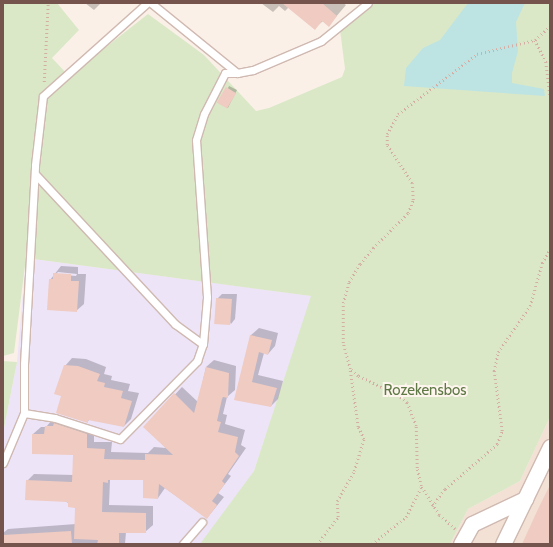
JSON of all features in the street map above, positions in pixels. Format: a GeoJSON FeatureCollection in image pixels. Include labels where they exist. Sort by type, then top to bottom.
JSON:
{"type":"FeatureCollection","features":[{"type":"Feature","properties":{"kind":"street"},"geometry":{"type":"LineString","coordinates":[[503,544],[550,447]]}},
{"type":"Feature","properties":{"kind":"street"},"geometry":{"type":"LineString","coordinates":[[463,540],[472,524],[525,498]]}},
{"type":"Feature","properties":{"kind":"lane"},"geometry":{"type":"LineString","coordinates":[[3,463],[24,413],[24,364],[36,175],[43,96],[147,3]]}},
{"type":"Feature","properties":{"kind":"lane"},"geometry":{"type":"LineString","coordinates":[[151,3],[237,73]]}},
{"type":"Feature","properties":{"kind":"lane"},"geometry":{"type":"LineString","coordinates":[[24,413],[55,418],[120,439],[197,361],[202,344],[207,297],[196,140],[204,114],[225,73],[237,73],[253,70],[321,41],[368,3]]}},
{"type":"Feature","properties":{"kind":"lane"},"geometry":{"type":"LineString","coordinates":[[36,175],[175,324],[202,344]]}},
{"type":"Feature","properties":{"kind":"lane"},"geometry":{"type":"LineString","coordinates":[[183,544],[202,522]]}},
{"type":"Feature","properties":{"kind":"path"},"geometry":{"type":"LineString","coordinates":[[43,96],[48,3]]}},
{"type":"Feature","properties":{"kind":"path"},"geometry":{"type":"LineString","coordinates":[[317,544],[338,517],[337,502],[354,471],[364,439],[358,427],[350,369],[343,343],[343,303],[349,282],[372,248],[408,213],[413,200],[412,183],[387,145],[387,134],[398,114],[477,54],[535,40],[550,26]]}},
{"type":"Feature","properties":{"kind":"path"},"geometry":{"type":"LineString","coordinates":[[535,40],[546,62],[550,97]]}},
{"type":"Feature","properties":{"kind":"path"},"geometry":{"type":"LineString","coordinates":[[432,506],[450,484],[497,444],[502,431],[494,371],[498,352],[530,306],[542,263],[550,249]]}},
{"type":"Feature","properties":{"kind":"path"},"geometry":{"type":"LineString","coordinates":[[350,369],[358,376],[399,396],[412,410],[416,426],[417,472],[421,486],[432,506],[463,540]]}},
{"type":"Feature","properties":{"kind":"path"},"geometry":{"type":"LineString","coordinates":[[372,544],[406,517],[421,486]]}},
{"type":"Feature","properties":{"kind":"shaded area"},"geometry":{"type":"Polygon","coordinates":[[[26,258],[312,296],[254,471],[205,544],[3,544],[3,433],[17,362],[26,258]]]}},
{"type":"Feature","properties":{"kind":"shaded area"},"geometry":{"type":"Polygon","coordinates":[[[550,417],[550,544],[450,544],[468,509],[520,481],[550,417]]]}},
{"type":"Feature","properties":{"kind":"green space","name":"Rozekensbos"},"geometry":{"type":"Polygon","coordinates":[[[3,3],[57,3],[79,30],[52,58],[69,76],[148,14],[204,55],[256,111],[269,108],[342,77],[345,69],[340,30],[371,3],[550,3],[550,417],[520,481],[468,509],[450,544],[200,544],[254,471],[311,296],[26,258],[14,353],[3,356],[3,3]]]}},
{"type":"Feature","properties":{"kind":"green space"},"geometry":{"type":"Polygon","coordinates":[[[3,361],[17,362],[3,433],[3,361]]]}},
{"type":"Feature","properties":{"kind":"water"},"geometry":{"type":"Polygon","coordinates":[[[468,3],[525,3],[516,22],[518,51],[512,73],[512,83],[544,89],[545,96],[404,86],[406,68],[423,48],[440,40],[468,3]]]}},
{"type":"Feature","properties":{"kind":"building"},"geometry":{"type":"Polygon","coordinates":[[[282,3],[322,3],[337,16],[329,27],[322,21],[315,30],[282,3]]]}},
{"type":"Feature","properties":{"kind":"building"},"geometry":{"type":"Polygon","coordinates":[[[226,87],[236,93],[227,109],[217,102],[226,87]]]}},
{"type":"Feature","properties":{"kind":"building"},"geometry":{"type":"Polygon","coordinates":[[[53,273],[71,274],[71,281],[79,281],[77,312],[47,310],[49,279],[53,279],[53,273]]]}},
{"type":"Feature","properties":{"kind":"building"},"geometry":{"type":"Polygon","coordinates":[[[216,298],[232,299],[230,325],[214,324],[216,298]]]}},
{"type":"Feature","properties":{"kind":"building"},"geometry":{"type":"Polygon","coordinates":[[[250,335],[272,340],[268,355],[259,352],[252,382],[277,388],[271,407],[234,400],[250,335]]]}},
{"type":"Feature","properties":{"kind":"building"},"geometry":{"type":"Polygon","coordinates":[[[64,365],[78,366],[100,374],[97,381],[105,383],[104,387],[123,391],[121,398],[132,401],[124,427],[88,420],[88,423],[56,413],[61,396],[54,394],[64,365]]]}},
{"type":"Feature","properties":{"kind":"building"},"geometry":{"type":"Polygon","coordinates":[[[206,367],[229,373],[228,398],[223,397],[222,399],[217,421],[221,422],[218,432],[238,437],[235,452],[239,456],[222,481],[225,484],[212,501],[217,505],[207,519],[159,484],[158,499],[143,498],[143,480],[108,480],[108,483],[103,482],[102,512],[146,513],[146,533],[119,533],[119,544],[97,544],[98,540],[74,539],[75,508],[68,507],[68,502],[25,500],[26,480],[72,482],[73,455],[32,454],[32,434],[44,434],[45,426],[53,426],[54,423],[87,434],[87,448],[105,449],[104,459],[145,460],[145,454],[173,455],[143,427],[174,393],[194,413],[206,367]]]}},
{"type":"Feature","properties":{"kind":"building"},"geometry":{"type":"Polygon","coordinates":[[[550,485],[550,544],[522,544],[539,507],[550,485]]]}},
{"type":"Feature","properties":{"kind":"building"},"geometry":{"type":"Polygon","coordinates":[[[71,531],[72,544],[3,544],[3,535],[71,531]]]}}]}
